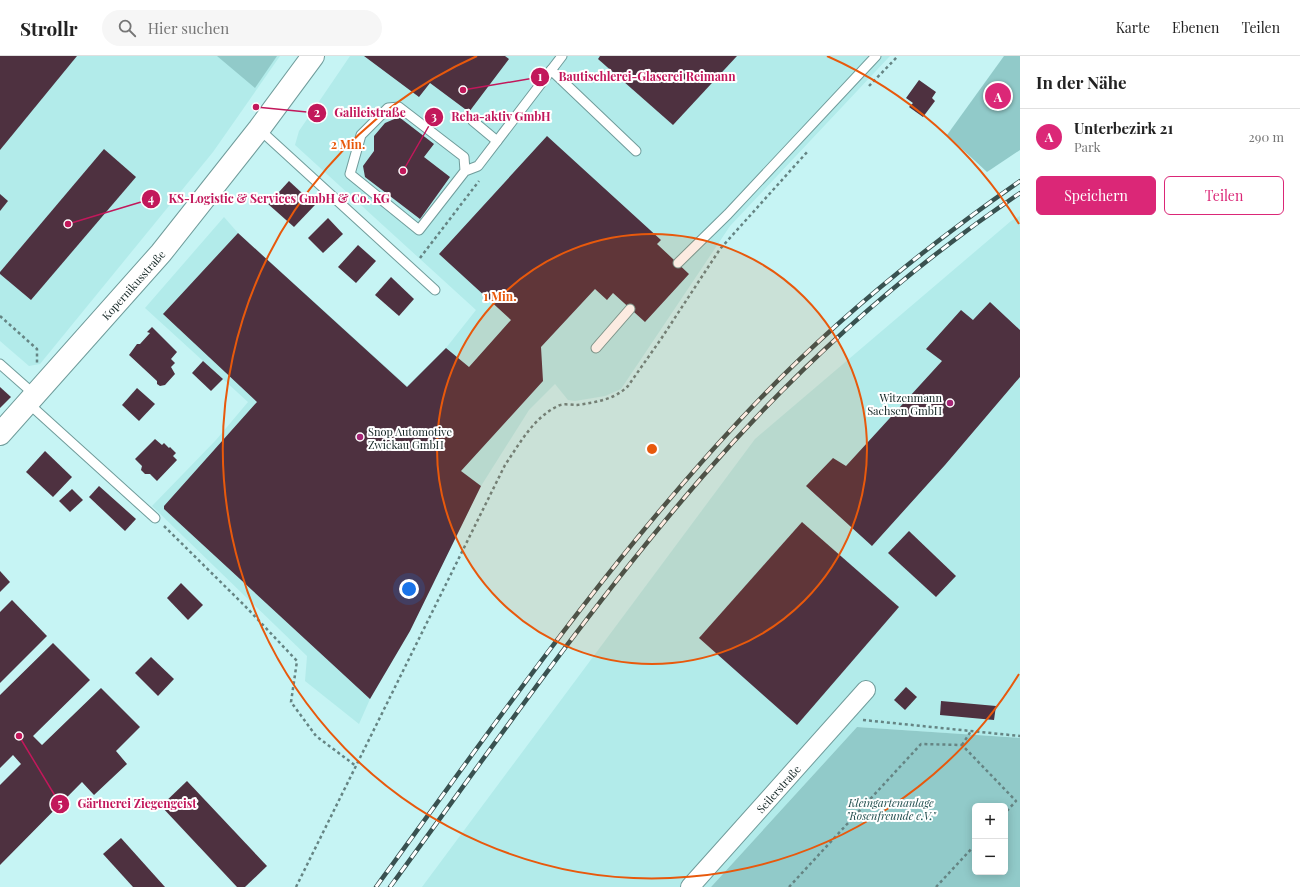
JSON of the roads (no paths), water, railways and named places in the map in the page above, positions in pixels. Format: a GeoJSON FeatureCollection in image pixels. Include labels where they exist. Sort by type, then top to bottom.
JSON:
{"type":"FeatureCollection","features":[{"type":"Feature","properties":{"kind":"street","name":"Kopernikusstraße"},"geometry":{"type":"LineString","coordinates":[[0,434],[162,253],[260,129],[313,56]]}},
{"type":"Feature","properties":{"kind":"street","name":"Seilerstraße"},"geometry":{"type":"LineString","coordinates":[[690,887],[839,718],[866,690]]}},
{"type":"Feature","properties":{"kind":"lane"},"geometry":{"type":"LineString","coordinates":[[465,171],[464,157],[399,107],[388,108],[361,136],[350,174],[419,230],[465,171],[478,166],[562,56]]}},
{"type":"Feature","properties":{"kind":"lane"},"geometry":{"type":"LineString","coordinates":[[678,263],[728,214],[876,56]]}},
{"type":"Feature","properties":{"kind":"lane"},"geometry":{"type":"LineString","coordinates":[[551,70],[636,152]]}},
{"type":"Feature","properties":{"kind":"lane"},"geometry":{"type":"LineString","coordinates":[[473,121],[497,141]]}},
{"type":"Feature","properties":{"kind":"lane"},"geometry":{"type":"LineString","coordinates":[[260,129],[435,290]]}},
{"type":"Feature","properties":{"kind":"lane"},"geometry":{"type":"LineString","coordinates":[[596,348],[630,309]]}},
{"type":"Feature","properties":{"kind":"lane"},"geometry":{"type":"LineString","coordinates":[[0,364],[32,399],[155,518]]}},
{"type":"Feature","properties":{"kind":"railway"},"geometry":{"type":"LineString","coordinates":[[376,887],[506,708],[595,590],[641,533],[738,422],[803,356],[872,294],[908,264],[1020,181]]}},
{"type":"Feature","properties":{"kind":"railway"},"geometry":{"type":"LineString","coordinates":[[390,887],[542,678],[581,627],[661,525],[738,437],[775,398],[852,324],[934,256],[977,223],[1020,193]]}},
{"type":"Feature","properties":{"kind":"place","name":"Bautischlerei-Glaserei Reimann"},"geometry":{"type":"Point","coordinates":[463,90]}},
{"type":"Feature","properties":{"kind":"place","name":"Unterbezirk 21"},"geometry":{"type":"Point","coordinates":[998,96]}},
{"type":"Feature","properties":{"kind":"place","name":"Galileistraße"},"geometry":{"type":"Point","coordinates":[256,107]}},
{"type":"Feature","properties":{"kind":"place","name":"Reha-aktiv GmbH"},"geometry":{"type":"Point","coordinates":[403,171]}},
{"type":"Feature","properties":{"kind":"place","name":"KS-Logistic & Services GmbH & Co. KG"},"geometry":{"type":"Point","coordinates":[68,224]}},
{"type":"Feature","properties":{"kind":"place","name":"Witzenmann Sachsen GmbH"},"geometry":{"type":"Point","coordinates":[950,403]}},
{"type":"Feature","properties":{"kind":"place","name":"Snop Automotive Zwickau GmbH"},"geometry":{"type":"Point","coordinates":[360,437]}},
{"type":"Feature","properties":{"kind":"place","name":"Gärtnerei Ziegengeist"},"geometry":{"type":"Point","coordinates":[19,736]}},
{"type":"Feature","properties":{"kind":"park label","name":"Kleingartenanlage \"Rosenfreunde e.V.\""},"geometry":{"type":"Point","coordinates":[891,808]}}]}
